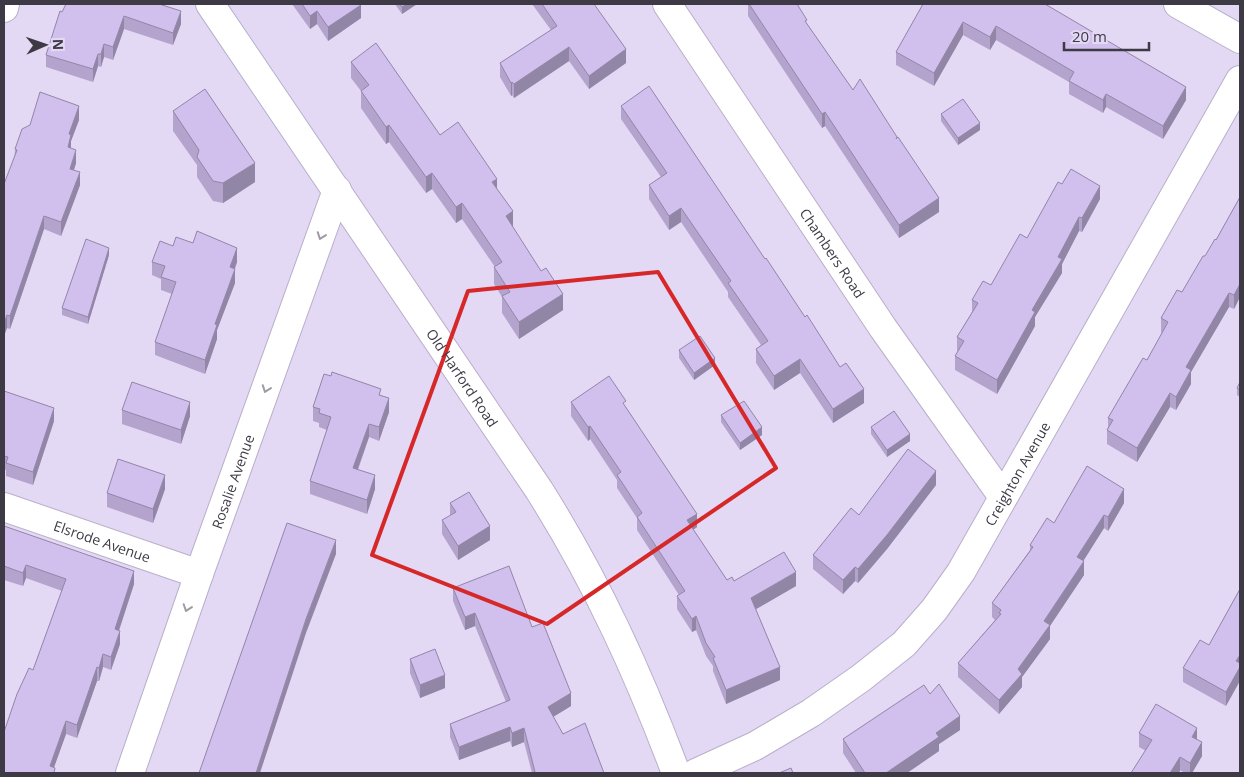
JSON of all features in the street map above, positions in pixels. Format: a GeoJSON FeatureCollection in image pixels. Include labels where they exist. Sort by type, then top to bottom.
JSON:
{"type":"FeatureCollection","features":[{"type":"Feature","properties":{"kind":"street"},"geometry":{"type":"LineString","coordinates":[[4,8],[5,4]]}},
{"type":"Feature","properties":{"kind":"street","name":"Old Harford Road"},"geometry":{"type":"LineString","coordinates":[[210,4],[338,190],[534,482],[569,538],[628,654],[652,709],[676,773]]}},
{"type":"Feature","properties":{"kind":"street","name":"Chambers Road"},"geometry":{"type":"LineString","coordinates":[[667,4],[883,328],[1003,497]]}},
{"type":"Feature","properties":{"kind":"street"},"geometry":{"type":"LineString","coordinates":[[1178,4],[1240,39]]}},
{"type":"Feature","properties":{"kind":"street","name":"Creighton Avenue"},"geometry":{"type":"LineString","coordinates":[[696,773],[755,746],[811,713],[862,678],[904,644],[934,610],[961,572],[1240,80]]}},
{"type":"Feature","properties":{"kind":"street","name":"Rosalie Avenue"},"geometry":{"type":"LineString","coordinates":[[130,773],[199,574],[338,190]]}},
{"type":"Feature","properties":{"kind":"street","name":"Elsrode Avenue"},"geometry":{"type":"LineString","coordinates":[[4,507],[199,574]]}},
{"type":"Feature","properties":{"kind":"highlighted area"},"geometry":{"type":"Polygon","coordinates":[[[658,272],[776,468],[547,624],[372,555],[468,291],[658,272]]]}},
{"type":"Feature","properties":{"kind":"building"},"geometry":{"type":"Polygon","coordinates":[[[66,4],[159,4],[181,11],[173,33],[124,16],[113,47],[104,44],[93,69],[46,55],[60,11],[62,12],[66,4]]]}},
{"type":"Feature","properties":{"kind":"building"},"geometry":{"type":"Polygon","coordinates":[[[302,4],[361,5],[328,27],[317,11],[310,16],[302,4]]]}},
{"type":"Feature","properties":{"kind":"building"},"geometry":{"type":"Polygon","coordinates":[[[542,4],[594,4],[626,49],[589,76],[569,47],[514,84],[511,83],[500,63],[557,26],[542,4]]]}},
{"type":"Feature","properties":{"kind":"building"},"geometry":{"type":"Polygon","coordinates":[[[749,4],[797,4],[807,20],[805,21],[853,90],[860,79],[897,137],[896,139],[898,137],[939,198],[899,225],[825,112],[822,114],[749,4]]]}},
{"type":"Feature","properties":{"kind":"building"},"geometry":{"type":"Polygon","coordinates":[[[923,4],[1045,4],[1186,87],[1163,126],[1106,94],[1103,100],[1069,81],[1074,72],[996,26],[990,37],[963,22],[934,73],[896,52],[923,4]]]}},
{"type":"Feature","properties":{"kind":"building"},"geometry":{"type":"Polygon","coordinates":[[[376,43],[440,135],[458,122],[497,179],[492,182],[513,211],[506,216],[541,271],[546,268],[563,294],[519,322],[502,296],[510,292],[494,267],[502,262],[462,203],[456,207],[432,173],[426,177],[389,125],[386,127],[361,91],[369,85],[351,62],[376,43]]]}},
{"type":"Feature","properties":{"kind":"building"},"geometry":{"type":"Polygon","coordinates":[[[649,86],[805,317],[807,315],[840,367],[846,363],[864,389],[833,409],[800,359],[774,376],[756,349],[768,341],[728,283],[731,281],[681,208],[669,216],[649,185],[667,173],[621,106],[649,86]]]}},
{"type":"Feature","properties":{"kind":"building"},"geometry":{"type":"Polygon","coordinates":[[[205,89],[255,163],[223,183],[213,181],[197,157],[199,150],[173,111],[205,89]]]}},
{"type":"Feature","properties":{"kind":"building"},"geometry":{"type":"Polygon","coordinates":[[[40,92],[79,106],[69,134],[71,135],[68,147],[76,150],[70,169],[80,172],[61,222],[44,216],[10,316],[7,315],[4,323],[4,184],[17,150],[15,149],[22,129],[30,125],[40,92]]]}},
{"type":"Feature","properties":{"kind":"building"},"geometry":{"type":"Polygon","coordinates":[[[963,99],[980,123],[958,138],[941,114],[963,99]]]}},
{"type":"Feature","properties":{"kind":"building"},"geometry":{"type":"Polygon","coordinates":[[[1071,169],[1100,186],[1082,218],[1079,217],[1058,257],[1062,259],[1032,310],[1035,312],[997,380],[955,356],[964,341],[957,337],[978,303],[972,300],[983,281],[991,285],[1020,234],[1027,238],[1058,182],[1062,184],[1071,169]]]}},
{"type":"Feature","properties":{"kind":"building"},"geometry":{"type":"Polygon","coordinates":[[[1240,197],[1240,284],[1234,295],[1229,293],[1186,367],[1191,370],[1176,397],[1170,393],[1137,448],[1107,430],[1113,420],[1108,418],[1143,358],[1147,360],[1168,322],[1161,318],[1177,290],[1182,292],[1203,256],[1205,256],[1216,240],[1240,197]]]}},
{"type":"Feature","properties":{"kind":"building"},"geometry":{"type":"Polygon","coordinates":[[[197,231],[237,248],[230,267],[235,269],[215,324],[217,325],[205,360],[155,342],[176,282],[161,277],[165,266],[152,262],[160,241],[173,246],[176,237],[193,243],[197,231]]]}},
{"type":"Feature","properties":{"kind":"building"},"geometry":{"type":"Polygon","coordinates":[[[86,239],[109,248],[88,317],[62,308],[86,239]]]}},
{"type":"Feature","properties":{"kind":"building"},"geometry":{"type":"Polygon","coordinates":[[[700,336],[715,358],[694,373],[679,350],[700,336]]]}},
{"type":"Feature","properties":{"kind":"building"},"geometry":{"type":"Polygon","coordinates":[[[332,372],[381,389],[379,395],[389,398],[379,427],[369,424],[353,468],[375,475],[367,500],[310,481],[331,417],[319,413],[320,409],[313,407],[324,374],[331,376],[332,372]]]}},
{"type":"Feature","properties":{"kind":"building"},"geometry":{"type":"Polygon","coordinates":[[[609,376],[626,401],[623,403],[697,514],[687,520],[727,580],[732,577],[734,581],[784,552],[796,572],[751,598],[780,667],[726,690],[713,658],[715,657],[706,643],[696,616],[692,619],[677,596],[685,591],[637,517],[642,513],[617,475],[621,472],[590,426],[588,427],[571,402],[609,376]]]}},
{"type":"Feature","properties":{"kind":"building"},"geometry":{"type":"Polygon","coordinates":[[[132,382],[190,402],[181,430],[122,410],[132,382]]]}},
{"type":"Feature","properties":{"kind":"building"},"geometry":{"type":"Polygon","coordinates":[[[4,391],[54,408],[33,472],[6,463],[8,457],[4,456],[4,391]]]}},
{"type":"Feature","properties":{"kind":"building"},"geometry":{"type":"Polygon","coordinates":[[[744,401],[762,427],[740,443],[721,415],[744,401]]]}},
{"type":"Feature","properties":{"kind":"building"},"geometry":{"type":"Polygon","coordinates":[[[894,411],[910,434],[887,450],[871,427],[894,411]]]}},
{"type":"Feature","properties":{"kind":"building"},"geometry":{"type":"Polygon","coordinates":[[[908,449],[936,471],[887,535],[858,569],[855,567],[843,580],[813,555],[851,508],[859,515],[908,449]]]}},
{"type":"Feature","properties":{"kind":"building"},"geometry":{"type":"Polygon","coordinates":[[[118,459],[165,475],[153,509],[107,493],[118,459]]]}},
{"type":"Feature","properties":{"kind":"building"},"geometry":{"type":"Polygon","coordinates":[[[1087,466],[1124,489],[1108,517],[1104,515],[1077,557],[1084,561],[1044,621],[1050,625],[1018,669],[1022,674],[999,700],[958,663],[1001,614],[999,613],[1001,610],[992,603],[1033,547],[1030,545],[1047,518],[1054,523],[1087,466]]]}},
{"type":"Feature","properties":{"kind":"building"},"geometry":{"type":"Polygon","coordinates":[[[469,492],[490,526],[458,546],[442,520],[456,512],[450,503],[469,492]]]}},
{"type":"Feature","properties":{"kind":"building"},"geometry":{"type":"Polygon","coordinates":[[[287,523],[336,540],[306,619],[256,773],[199,773],[287,523]]]}},
{"type":"Feature","properties":{"kind":"building"},"geometry":{"type":"Polygon","coordinates":[[[4,526],[134,571],[115,629],[120,631],[111,657],[103,654],[77,725],[66,721],[50,766],[55,768],[54,773],[4,773],[4,732],[17,694],[29,668],[33,670],[66,579],[26,565],[23,573],[4,566],[4,526]]]}},
{"type":"Feature","properties":{"kind":"building"},"geometry":{"type":"Polygon","coordinates":[[[509,566],[532,627],[543,623],[571,693],[548,707],[563,734],[585,723],[604,773],[531,773],[535,772],[524,728],[512,733],[510,727],[459,747],[450,724],[510,700],[475,613],[465,617],[453,588],[509,566]]]}},
{"type":"Feature","properties":{"kind":"building"},"geometry":{"type":"Polygon","coordinates":[[[1240,589],[1240,655],[1236,661],[1240,663],[1240,667],[1226,692],[1183,668],[1200,640],[1209,645],[1240,589]]]}},
{"type":"Feature","properties":{"kind":"building"},"geometry":{"type":"Polygon","coordinates":[[[435,649],[445,675],[420,685],[410,659],[435,649]]]}},
{"type":"Feature","properties":{"kind":"building"},"geometry":{"type":"Polygon","coordinates":[[[939,684],[960,716],[936,733],[939,737],[886,773],[865,773],[843,739],[924,685],[930,694],[939,684]]]}},
{"type":"Feature","properties":{"kind":"building"},"geometry":{"type":"Polygon","coordinates":[[[1156,704],[1197,728],[1192,737],[1202,742],[1190,763],[1180,757],[1170,773],[1131,773],[1152,740],[1139,733],[1156,704]]]}},
{"type":"Feature","properties":{"kind":"building"},"geometry":{"type":"Polygon","coordinates":[[[791,768],[793,773],[779,773],[791,768]]]}}]}
